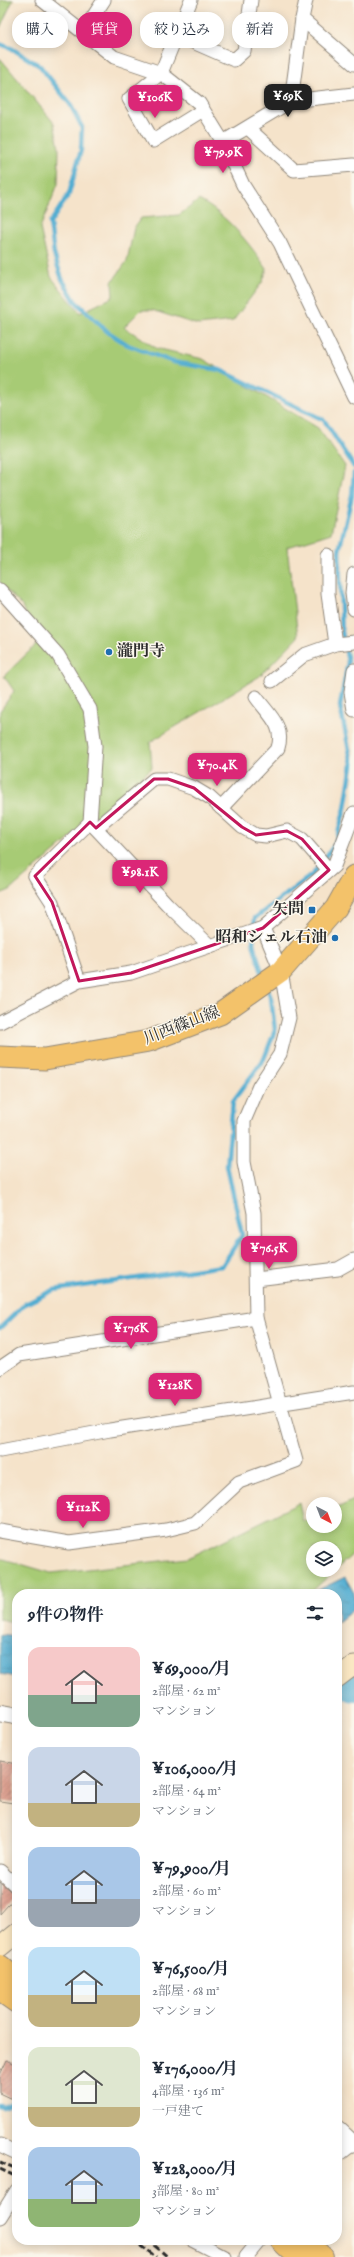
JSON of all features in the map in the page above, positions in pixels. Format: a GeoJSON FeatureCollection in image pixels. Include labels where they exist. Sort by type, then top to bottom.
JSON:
{"type":"FeatureCollection","features":[{"type":"Feature","properties":{"kind":"highway"},"geometry":{"type":"LineString","coordinates":[[0,1966],[12,1977]]}},
{"type":"Feature","properties":{"kind":"highway"},"geometry":{"type":"LineString","coordinates":[[0,1990],[12,1998]]}},
{"type":"Feature","properties":{"kind":"highway"},"geometry":{"type":"LineString","coordinates":[[286,2245],[299,2257]]}},
{"type":"Feature","properties":{"kind":"highway"},"geometry":{"type":"LineString","coordinates":[[309,2245],[322,2257]]}},
{"type":"Feature","properties":{"kind":"main road","name":"川西篠山線"},"geometry":{"type":"LineString","coordinates":[[0,1057],[45,1059],[149,1041],[220,1014],[280,971],[336,908],[354,876]]}},
{"type":"Feature","properties":{"kind":"main road"},"geometry":{"type":"LineString","coordinates":[[0,1947],[12,1937]]}},
{"type":"Feature","properties":{"kind":"street"},"geometry":{"type":"LineString","coordinates":[[42,0],[76,27]]}},
{"type":"Feature","properties":{"kind":"street"},"geometry":{"type":"LineString","coordinates":[[96,12],[104,0]]}},
{"type":"Feature","properties":{"kind":"street"},"geometry":{"type":"LineString","coordinates":[[186,12],[191,0]]}},
{"type":"Feature","properties":{"kind":"street"},"geometry":{"type":"LineString","coordinates":[[208,48],[234,60],[244,51],[251,0]]}},
{"type":"Feature","properties":{"kind":"street"},"geometry":{"type":"LineString","coordinates":[[291,102],[306,0]]}},
{"type":"Feature","properties":{"kind":"street"},"geometry":{"type":"LineString","coordinates":[[302,20],[354,64]]}},
{"type":"Feature","properties":{"kind":"street"},"geometry":{"type":"LineString","coordinates":[[103,48],[114,56],[160,73],[199,103],[223,142],[242,185],[280,243],[354,397]]}},
{"type":"Feature","properties":{"kind":"street"},"geometry":{"type":"LineString","coordinates":[[171,48],[160,73],[129,99],[153,140],[203,110]]}},
{"type":"Feature","properties":{"kind":"street"},"geometry":{"type":"LineString","coordinates":[[223,142],[291,102],[354,94]]}},
{"type":"Feature","properties":{"kind":"street"},"geometry":{"type":"LineString","coordinates":[[248,128],[294,170],[354,165]]}},
{"type":"Feature","properties":{"kind":"street"},"geometry":{"type":"LineString","coordinates":[[328,555],[328,594],[335,644]]}},
{"type":"Feature","properties":{"kind":"street"},"geometry":{"type":"LineString","coordinates":[[354,574],[352,592],[354,609]]}},
{"type":"Feature","properties":{"kind":"street"},"geometry":{"type":"LineString","coordinates":[[0,590],[58,655],[90,709],[95,746],[93,825],[167,904],[210,946]]}},
{"type":"Feature","properties":{"kind":"street"},"geometry":{"type":"LineString","coordinates":[[272,681],[304,655],[335,644],[354,642]]}},
{"type":"Feature","properties":{"kind":"street"},"geometry":{"type":"LineString","coordinates":[[354,670],[351,692],[354,710]]}},
{"type":"Feature","properties":{"kind":"street"},"geometry":{"type":"LineString","coordinates":[[221,808],[278,748],[281,739],[280,729],[256,698]]}},
{"type":"Feature","properties":{"kind":"street"},"geometry":{"type":"LineString","coordinates":[[79,981],[52,902],[35,876],[93,825],[154,779],[168,779],[194,788],[209,797],[242,827],[256,835],[266,836],[287,831],[302,839],[329,870]]}},
{"type":"Feature","properties":{"kind":"street"},"geometry":{"type":"LineString","coordinates":[[0,1022],[79,981],[131,973],[263,928],[334,866],[354,813]]}},
{"type":"Feature","properties":{"kind":"street"},"geometry":{"type":"LineString","coordinates":[[0,1531],[69,1543],[166,1530],[196,1523],[240,1482],[296,1461],[256,1318],[254,1213],[244,1162],[244,1121],[259,1086],[280,1054],[289,1018],[280,971],[263,928]]}},
{"type":"Feature","properties":{"kind":"street"},"geometry":{"type":"LineString","coordinates":[[256,1279],[338,1269],[354,1260]]}},
{"type":"Feature","properties":{"kind":"street"},"geometry":{"type":"LineString","coordinates":[[0,1368],[19,1355],[256,1318]]}},
{"type":"Feature","properties":{"kind":"street"},"geometry":{"type":"LineString","coordinates":[[0,1451],[110,1430],[354,1392]]}},
{"type":"Feature","properties":{"kind":"street"},"geometry":{"type":"LineString","coordinates":[[0,1712],[12,1715]]}},
{"type":"Feature","properties":{"kind":"street"},"geometry":{"type":"LineString","coordinates":[[0,1871],[12,1882]]}},
{"type":"Feature","properties":{"kind":"street"},"geometry":{"type":"LineString","coordinates":[[342,2134],[354,2143],[342,2152]]}},
{"type":"Feature","properties":{"kind":"street"},"geometry":{"type":"LineString","coordinates":[[0,2145],[12,2151]]}},
{"type":"Feature","properties":{"kind":"street"},"geometry":{"type":"LineString","coordinates":[[0,2217],[12,2198]]}},
{"type":"Feature","properties":{"kind":"street"},"geometry":{"type":"LineString","coordinates":[[202,2245],[225,2257]]}},
{"type":"Feature","properties":{"kind":"street"},"geometry":{"type":"LineString","coordinates":[[246,2257],[256,2245]]}},
{"type":"Feature","properties":{"kind":"highlighted area"},"geometry":{"type":"Polygon","coordinates":[[[154,779],[168,779],[194,788],[242,827],[256,835],[287,831],[302,839],[329,870],[263,928],[131,973],[79,981],[52,902],[35,876],[90,822],[96,828],[154,779]]]}},
{"type":"Feature","properties":{"kind":"green space"},"geometry":{"type":"Polygon","coordinates":[[[0,0],[13,0],[0,28],[0,0]]]}},
{"type":"Feature","properties":{"kind":"green space"},"geometry":{"type":"Polygon","coordinates":[[[0,58],[54,123],[59,147],[58,184],[40,228],[51,277],[80,313],[113,297],[112,282],[127,261],[134,228],[141,218],[179,215],[199,200],[219,213],[237,230],[253,249],[267,269],[263,281],[233,321],[198,325],[152,310],[141,310],[124,327],[156,348],[203,359],[318,428],[345,466],[331,533],[287,547],[298,637],[260,676],[150,742],[152,768],[10,890],[0,894],[0,711],[14,691],[4,676],[38,643],[22,606],[0,583],[0,58]]]}},
{"type":"Feature","properties":{"kind":"green space"},"geometry":{"type":"Polygon","coordinates":[[[354,1500],[354,1553],[342,1564],[342,1541],[306,1541],[306,1577],[328,1577],[314,1589],[12,1589],[12,1622],[0,1619],[0,1558],[51,1573],[188,1558],[299,1503],[303,1521],[306,1520],[306,1533],[342,1533],[342,1506],[354,1500]]]}},
{"type":"Feature","properties":{"kind":"water"},"geometry":{"type":"Polygon","coordinates":[[[345,1577],[354,1593],[354,1609],[342,1619],[342,1589],[320,1589],[345,1577]]]}},
{"type":"Feature","properties":{"kind":"water"},"geometry":{"type":"Polygon","coordinates":[[[0,1634],[12,1635],[12,1676],[0,1674],[0,1634]]]}},
{"type":"Feature","properties":{"kind":"building"},"geometry":{"type":"Polygon","coordinates":[[[0,1761],[12,1763],[12,1803],[0,1801],[0,1761]]]}},
{"type":"Feature","properties":{"kind":"building"},"geometry":{"type":"Polygon","coordinates":[[[0,1882],[12,1892],[12,1900],[0,1914],[0,1882]]]}},
{"type":"Feature","properties":{"kind":"building"},"geometry":{"type":"Polygon","coordinates":[[[7,2060],[12,2062],[12,2099],[0,2093],[0,2075],[7,2060]]]}},
{"type":"Feature","properties":{"kind":"waterway"},"geometry":{"type":"LineString","coordinates":[[0,44],[11,48],[40,66],[70,104],[82,127],[81,150],[69,194],[50,223],[54,254],[62,279],[75,301],[108,332],[128,345],[173,362],[220,370],[324,420],[354,467]]}},
{"type":"Feature","properties":{"kind":"waterway"},"geometry":{"type":"LineString","coordinates":[[263,976],[253,943],[255,918],[313,874],[335,844],[345,808],[352,764],[340,706],[348,662],[342,632],[339,551],[352,495],[354,473]]}},
{"type":"Feature","properties":{"kind":"waterway"},"geometry":{"type":"LineString","coordinates":[[0,1328],[25,1304],[54,1290],[222,1266],[242,1235],[227,1166],[233,1101],[264,1059],[275,1030],[271,999],[267,986]]}},
{"type":"Feature","properties":{"kind":"waterway"},"geometry":{"type":"LineString","coordinates":[[342,1681],[354,1688]]}},
{"type":"Feature","properties":{"kind":"waterway"},"geometry":{"type":"LineString","coordinates":[[0,2106],[4,2107],[12,2103]]}},
{"type":"Feature","properties":{"kind":"railway"},"geometry":{"type":"LineString","coordinates":[[0,2162],[12,2167]]}},
{"type":"Feature","properties":{"kind":"railway"},"geometry":{"type":"LineString","coordinates":[[0,2169],[12,2175]]}},
{"type":"Feature","properties":{"kind":"railway"},"geometry":{"type":"LineString","coordinates":[[140,2245],[156,2257]]}},
{"type":"Feature","properties":{"kind":"railway"},"geometry":{"type":"LineString","coordinates":[[154,2245],[168,2257]]}},
{"type":"Feature","properties":{"kind":"place","name":"瀧門寺"},"geometry":{"type":"Point","coordinates":[109,652]}},
{"type":"Feature","properties":{"kind":"place","name":"矢問"},"geometry":{"type":"Point","coordinates":[312,910]}},
{"type":"Feature","properties":{"kind":"place","name":"昭和シェル石油"},"geometry":{"type":"Point","coordinates":[335,938]}}]}
